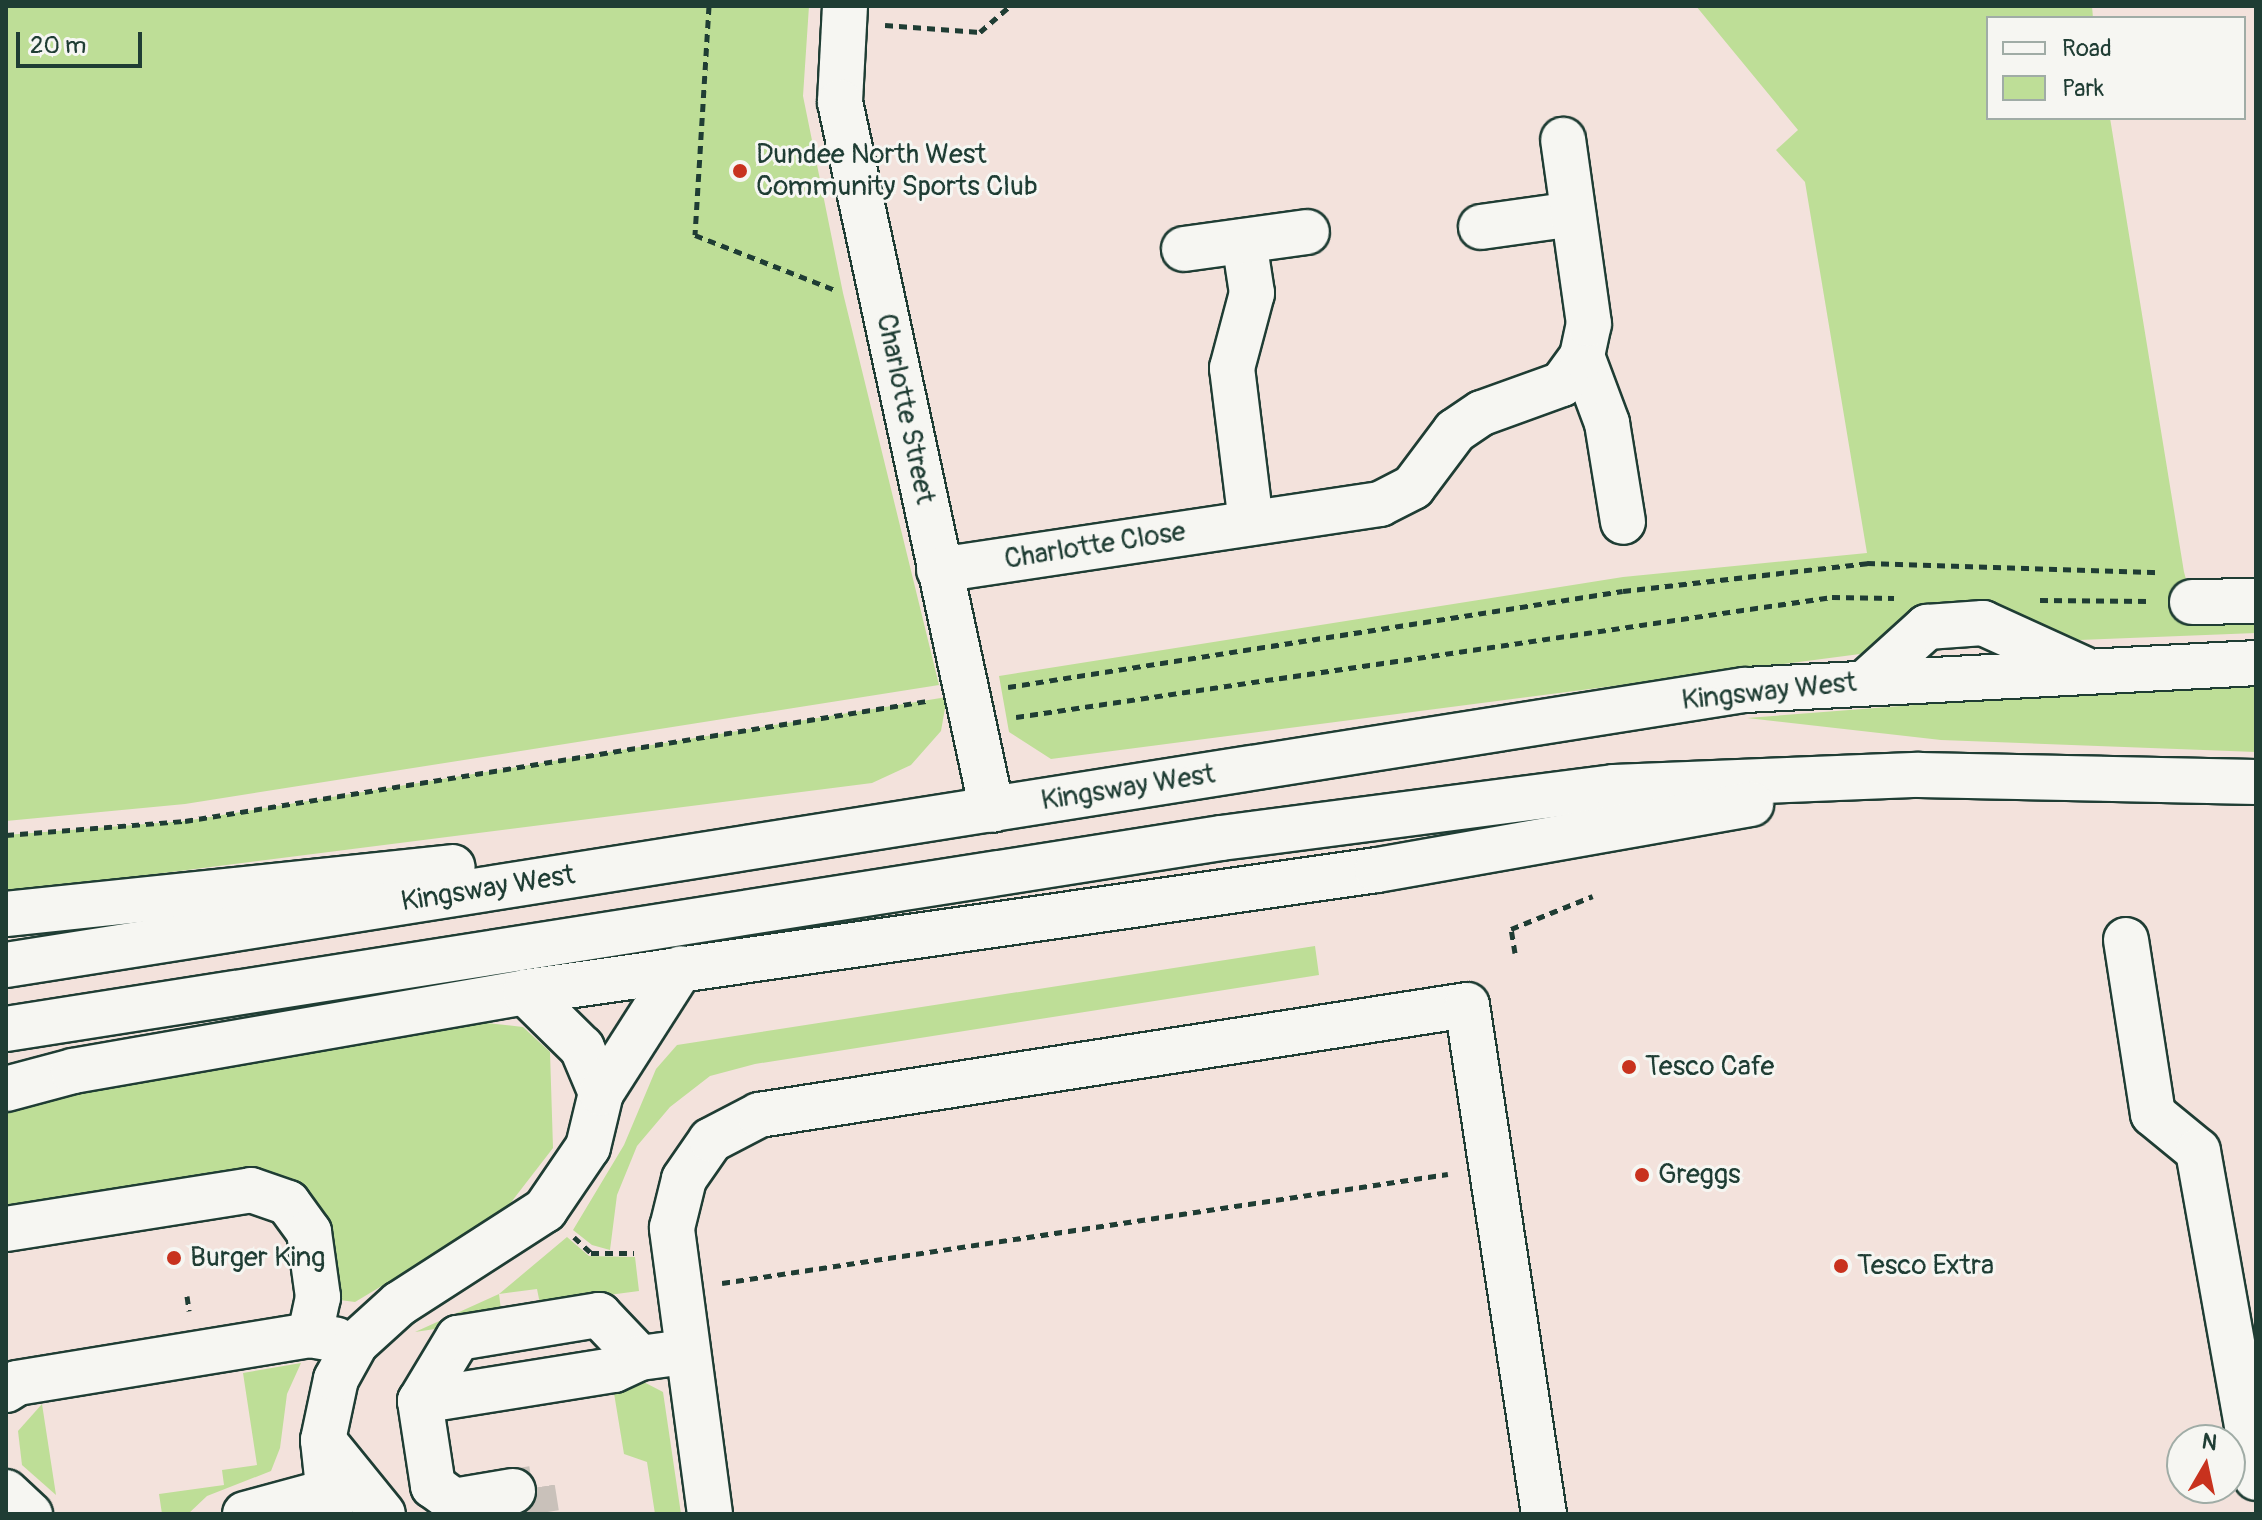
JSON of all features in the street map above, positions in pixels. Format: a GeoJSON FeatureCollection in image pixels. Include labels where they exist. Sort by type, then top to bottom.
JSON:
{"type":"FeatureCollection","features":[{"type":"Feature","properties":{"kind":"main road","name":"Charlotte Street"},"geometry":{"type":"LineString","coordinates":[[844,14],[840,102],[992,810]]}},
{"type":"Feature","properties":{"kind":"main road"},"geometry":{"type":"LineString","coordinates":[[1563,140],[1589,324],[1582,356],[1607,423],[1623,522]]}},
{"type":"Feature","properties":{"kind":"main road"},"geometry":{"type":"LineString","coordinates":[[1481,227],[1573,214]]}},
{"type":"Feature","properties":{"kind":"main road"},"geometry":{"type":"LineString","coordinates":[[1184,249],[1307,232]]}},
{"type":"Feature","properties":{"kind":"main road"},"geometry":{"type":"LineString","coordinates":[[1244,241],[1252,293],[1232,368],[1251,523]]}},
{"type":"Feature","properties":{"kind":"main road","name":"Charlotte Close"},"geometry":{"type":"LineString","coordinates":[[939,570],[1380,504],[1413,487],[1455,431],[1482,413],[1562,384],[1582,356]]}},
{"type":"Feature","properties":{"kind":"main road"},"geometry":{"type":"LineString","coordinates":[[2180,587],[2256,601]]}},
{"type":"Feature","properties":{"kind":"main road","name":"Kingsway West"},"geometry":{"type":"LineString","coordinates":[[6,965],[1745,690],[2084,669],[2256,663]]}},
{"type":"Feature","properties":{"kind":"main road"},"geometry":{"type":"LineString","coordinates":[[6,1029],[1221,838],[1614,787],[1919,775],[2256,782]]}},
{"type":"Feature","properties":{"kind":"main road"},"geometry":{"type":"LineString","coordinates":[[6,1089],[73,1071],[525,992],[1377,870],[1919,775]]}},
{"type":"Feature","properties":{"kind":"main road"},"geometry":{"type":"LineString","coordinates":[[6,914],[992,810]]}},
{"type":"Feature","properties":{"kind":"main road"},"geometry":{"type":"LineString","coordinates":[[2126,940],[2153,1114],[2198,1151],[2256,1478]]}},
{"type":"Feature","properties":{"kind":"main road"},"geometry":{"type":"LineString","coordinates":[[245,1514],[328,1503],[323,1440],[336,1379],[356,1343],[399,1304],[545,1210],[588,1147],[601,1093],[681,968]]}},
{"type":"Feature","properties":{"kind":"main road"},"geometry":{"type":"LineString","coordinates":[[525,992],[582,1048],[601,1093]]}},
{"type":"Feature","properties":{"kind":"main road"},"geometry":{"type":"LineString","coordinates":[[710,1514],[676,1290],[672,1228],[684,1179],[711,1140],[759,1115],[1467,1005],[1544,1514]]}},
{"type":"Feature","properties":{"kind":"main road"},"geometry":{"type":"LineString","coordinates":[[6,1229],[251,1190],[263,1194],[288,1203],[309,1232],[318,1297],[310,1335]]}},
{"type":"Feature","properties":{"kind":"main road"},"geometry":{"type":"LineString","coordinates":[[6,1390],[17,1383],[310,1335],[356,1343]]}},
{"type":"Feature","properties":{"kind":"main road"},"geometry":{"type":"LineString","coordinates":[[513,1491],[454,1501],[433,1486],[420,1401],[614,1370],[640,1358],[685,1352]]}},
{"type":"Feature","properties":{"kind":"main road"},"geometry":{"type":"LineString","coordinates":[[323,1440],[383,1514]]}},
{"type":"Feature","properties":{"kind":"main road"},"geometry":{"type":"LineString","coordinates":[[6,1492],[30,1514]]}},
{"type":"Feature","properties":{"kind":"path"},"geometry":{"type":"LineString","coordinates":[[709,6],[695,235],[843,293],[879,288]]}},
{"type":"Feature","properties":{"kind":"path"},"geometry":{"type":"LineString","coordinates":[[844,14],[980,32],[1010,6]]}},
{"type":"Feature","properties":{"kind":"path"},"geometry":{"type":"LineString","coordinates":[[970,709],[1623,591],[1867,563],[2180,587]]}},
{"type":"Feature","properties":{"kind":"path"},"geometry":{"type":"LineString","coordinates":[[2036,600],[2180,587]]}},
{"type":"Feature","properties":{"kind":"path"},"geometry":{"type":"LineString","coordinates":[[6,835],[185,821],[970,709],[1832,597],[1911,598]]}},
{"type":"Feature","properties":{"kind":"path"},"geometry":{"type":"LineString","coordinates":[[1515,953],[1511,929],[1593,896]]}},
{"type":"Feature","properties":{"kind":"path"},"geometry":{"type":"LineString","coordinates":[[545,1210],[591,1253],[637,1253],[643,1296],[1491,1168]]}},
{"type":"Feature","properties":{"kind":"green space"},"geometry":{"type":"Polygon","coordinates":[[[6,6],[809,6],[803,96],[843,293],[939,685],[185,804],[6,821],[6,6]]]}},
{"type":"Feature","properties":{"kind":"green space"},"geometry":{"type":"Polygon","coordinates":[[[1696,6],[2092,6],[2093,16],[1986,16],[1986,120],[2110,120],[2184,572],[2192,601],[2256,616],[2256,633],[2054,641],[1933,615],[1860,654],[1051,759],[1009,732],[999,676],[1623,577],[1867,553],[1805,182],[1776,150],[1798,130],[1696,6]]]}},
{"type":"Feature","properties":{"kind":"green space"},"geometry":{"type":"Polygon","coordinates":[[[2187,684],[2256,684],[2256,752],[1941,740],[1747,718],[2187,684]]]}},
{"type":"Feature","properties":{"kind":"green space"},"geometry":{"type":"Polygon","coordinates":[[[947,697],[941,731],[911,765],[872,783],[6,893],[6,835],[185,821],[947,697]]]}},
{"type":"Feature","properties":{"kind":"green space"},"geometry":{"type":"Polygon","coordinates":[[[1315,946],[1319,975],[755,1064],[710,1076],[670,1107],[637,1146],[617,1195],[610,1250],[592,1245],[573,1230],[624,1145],[656,1069],[677,1045],[1315,946]]]}},
{"type":"Feature","properties":{"kind":"green space"},"geometry":{"type":"Polygon","coordinates":[[[477,1022],[523,1027],[550,1052],[553,1148],[502,1214],[355,1302],[332,1299],[321,1226],[186,1189],[152,1183],[6,1217],[6,1113],[235,1055],[477,1022]]]}},
{"type":"Feature","properties":{"kind":"green space"},"geometry":{"type":"Polygon","coordinates":[[[567,1237],[589,1256],[635,1257],[639,1291],[540,1304],[537,1289],[499,1294],[567,1237]]]}},
{"type":"Feature","properties":{"kind":"green space"},"geometry":{"type":"Polygon","coordinates":[[[499,1294],[501,1310],[488,1321],[415,1332],[499,1294]]]}},
{"type":"Feature","properties":{"kind":"green space"},"geometry":{"type":"Polygon","coordinates":[[[301,1363],[287,1394],[280,1448],[271,1471],[207,1496],[188,1514],[162,1514],[159,1494],[224,1485],[222,1470],[257,1465],[243,1373],[301,1363]]]}},
{"type":"Feature","properties":{"kind":"green space"},"geometry":{"type":"Polygon","coordinates":[[[638,1379],[663,1392],[681,1514],[655,1514],[647,1462],[624,1454],[612,1381],[638,1379]]]}},
{"type":"Feature","properties":{"kind":"green space"},"geometry":{"type":"Polygon","coordinates":[[[42,1404],[56,1495],[22,1465],[18,1431],[42,1404]]]}},
{"type":"Feature","properties":{"kind":"tunnel"},"geometry":{"type":"LineString","coordinates":[[513,1491],[533,1488],[537,1514]]}},
{"type":"Feature","properties":{"kind":"place","name":"Dundee North West Community Sports Club"},"geometry":{"type":"Point","coordinates":[740,171]}},
{"type":"Feature","properties":{"kind":"place","name":"Tesco Cafe"},"geometry":{"type":"Point","coordinates":[1629,1067]}},
{"type":"Feature","properties":{"kind":"place","name":"Greggs"},"geometry":{"type":"Point","coordinates":[1642,1175]}},
{"type":"Feature","properties":{"kind":"place","name":"Burger King"},"geometry":{"type":"Point","coordinates":[174,1258]}},
{"type":"Feature","properties":{"kind":"place","name":"Tesco Extra"},"geometry":{"type":"Point","coordinates":[1841,1266]}}]}
